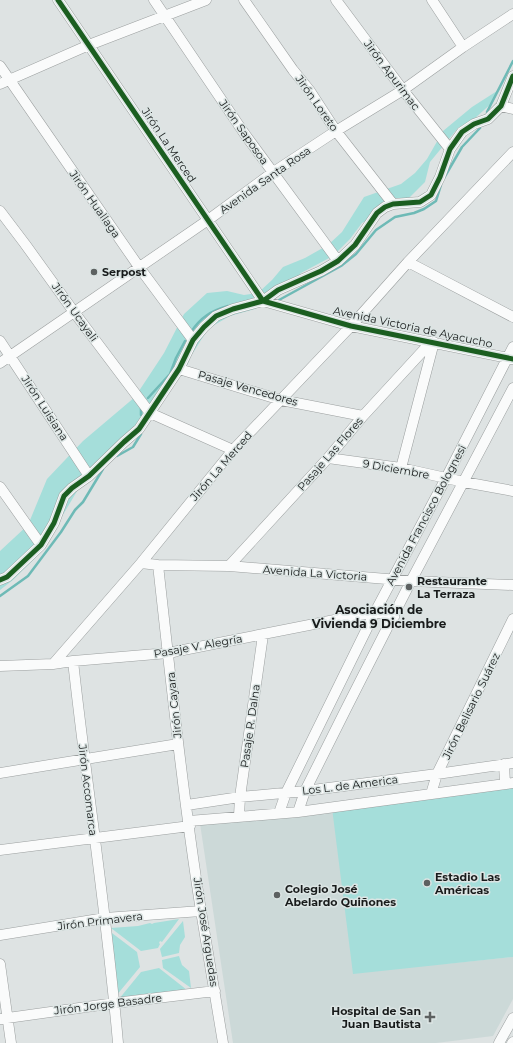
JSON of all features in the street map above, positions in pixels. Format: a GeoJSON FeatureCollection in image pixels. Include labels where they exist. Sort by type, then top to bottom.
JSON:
{"type":"FeatureCollection","features":[{"type":"Feature","properties":{"kind":"street","name":"Jirón La Merced"},"geometry":{"type":"LineString","coordinates":[[58,0],[263,301]]}},
{"type":"Feature","properties":{"kind":"street","name":"Jirón Saposoa"},"geometry":{"type":"LineString","coordinates":[[154,0],[272,173],[338,261]]}},
{"type":"Feature","properties":{"kind":"street"},"geometry":{"type":"LineString","coordinates":[[5,82],[89,45],[206,0]]}},
{"type":"Feature","properties":{"kind":"street","name":"Jirón Loreto"},"geometry":{"type":"LineString","coordinates":[[244,0],[310,91],[336,131],[393,204]]}},
{"type":"Feature","properties":{"kind":"street","name":"Jirón Apurimac"},"geometry":{"type":"LineString","coordinates":[[336,0],[403,90],[450,149]]}},
{"type":"Feature","properties":{"kind":"street"},"geometry":{"type":"LineString","coordinates":[[436,2],[463,47]]}},
{"type":"Feature","properties":{"kind":"street","name":"Avenida Santa Rosa"},"geometry":{"type":"LineString","coordinates":[[0,363],[208,220],[272,173],[336,131],[403,90],[463,47],[510,18]]}},
{"type":"Feature","properties":{"kind":"street","name":"Jirón Huallaga"},"geometry":{"type":"LineString","coordinates":[[0,66],[5,82],[193,340]]}},
{"type":"Feature","properties":{"kind":"street"},"geometry":{"type":"LineString","coordinates":[[0,580],[7,577],[42,545],[54,523],[64,496],[72,488],[89,476],[139,429],[180,369],[193,340],[216,316],[233,309],[263,301],[278,290],[321,271],[338,261],[355,245],[377,213],[385,207],[393,204],[420,202],[431,195],[440,177],[450,149],[462,132],[474,124],[488,119],[501,106],[513,76]]}},
{"type":"Feature","properties":{"kind":"street"},"geometry":{"type":"LineString","coordinates":[[501,106],[513,109]]}},
{"type":"Feature","properties":{"kind":"street","name":"Jirón La Merced"},"geometry":{"type":"LineString","coordinates":[[53,664],[141,563],[233,450],[513,152]]}},
{"type":"Feature","properties":{"kind":"street","name":"Jirón Ucayali"},"geometry":{"type":"LineString","coordinates":[[0,211],[26,244],[74,312],[150,413]]}},
{"type":"Feature","properties":{"kind":"street"},"geometry":{"type":"LineString","coordinates":[[408,262],[513,317]]}},
{"type":"Feature","properties":{"kind":"street","name":"Avenida Victoria de Ayacucho"},"geometry":{"type":"LineString","coordinates":[[263,301],[351,326],[510,358]]}},
{"type":"Feature","properties":{"kind":"street","name":"Jirón Luisiana"},"geometry":{"type":"LineString","coordinates":[[0,341],[89,476]]}},
{"type":"Feature","properties":{"kind":"street"},"geometry":{"type":"LineString","coordinates":[[400,468],[432,342]]}},
{"type":"Feature","properties":{"kind":"street","name":"Pasaje Las Flores"},"geometry":{"type":"LineString","coordinates":[[229,566],[328,458],[363,416],[432,342]]}},
{"type":"Feature","properties":{"kind":"street","name":"Avenida Francisco Bolognesi"},"geometry":{"type":"LineString","coordinates":[[279,813],[286,793],[375,612],[510,358],[513,347]]}},
{"type":"Feature","properties":{"kind":"street","name":"Pasaje Vencedores"},"geometry":{"type":"LineString","coordinates":[[180,369],[281,400],[363,416]]}},
{"type":"Feature","properties":{"kind":"street","name":"Avenida Francisco Bolognesi"},"geometry":{"type":"LineString","coordinates":[[298,812],[305,791],[346,709],[411,581],[513,388]]}},
{"type":"Feature","properties":{"kind":"street"},"geometry":{"type":"LineString","coordinates":[[150,413],[233,450]]}},
{"type":"Feature","properties":{"kind":"street","name":"9 Diciembre"},"geometry":{"type":"LineString","coordinates":[[328,458],[400,468],[513,491]]}},
{"type":"Feature","properties":{"kind":"street"},"geometry":{"type":"LineString","coordinates":[[0,487],[42,545]]}},
{"type":"Feature","properties":{"kind":"street","name":"Avenida La Victoria"},"geometry":{"type":"LineString","coordinates":[[141,563],[158,565],[229,566],[411,581],[513,585]]}},
{"type":"Feature","properties":{"kind":"street","name":"Jirón Cayara"},"geometry":{"type":"LineString","coordinates":[[158,565],[178,744],[189,824]]}},
{"type":"Feature","properties":{"kind":"street","name":"Pasaje V. Alegría"},"geometry":{"type":"LineString","coordinates":[[0,666],[53,664],[168,653],[375,612],[394,616]]}},
{"type":"Feature","properties":{"kind":"street","name":"Jirón Belisario Suárez"},"geometry":{"type":"LineString","coordinates":[[431,794],[437,774],[513,619]]}},
{"type":"Feature","properties":{"kind":"street","name":"Pasaje R. Dalna"},"geometry":{"type":"LineString","coordinates":[[239,816],[240,797],[263,635]]}},
{"type":"Feature","properties":{"kind":"street","name":"Jirón Accomarca"},"geometry":{"type":"LineString","coordinates":[[73,661],[105,918],[118,1043]]}},
{"type":"Feature","properties":{"kind":"street"},"geometry":{"type":"LineString","coordinates":[[330,704],[346,709]]}},
{"type":"Feature","properties":{"kind":"street"},"geometry":{"type":"LineString","coordinates":[[0,773],[84,758],[178,744]]}},
{"type":"Feature","properties":{"kind":"street"},"geometry":{"type":"LineString","coordinates":[[508,764],[509,783]]}},
{"type":"Feature","properties":{"kind":"street","name":"Los L. de America"},"geometry":{"type":"LineString","coordinates":[[187,805],[240,797],[305,791],[508,764]]}},
{"type":"Feature","properties":{"kind":"street","name":"Los L. de America"},"geometry":{"type":"LineString","coordinates":[[0,850],[95,838],[239,816],[298,812],[509,783]]}},
{"type":"Feature","properties":{"kind":"street","name":"Jirón José Arguedas"},"geometry":{"type":"LineString","coordinates":[[189,824],[201,911],[223,1043]]}},
{"type":"Feature","properties":{"kind":"street","name":"Jirón Primavera"},"geometry":{"type":"LineString","coordinates":[[0,935],[105,918],[201,911]]}},
{"type":"Feature","properties":{"kind":"street"},"geometry":{"type":"LineString","coordinates":[[0,964],[4,1018],[11,1043]]}},
{"type":"Feature","properties":{"kind":"street","name":"Jirón Jorge Basadre"},"geometry":{"type":"LineString","coordinates":[[4,1018],[215,991]]}},
{"type":"Feature","properties":{"kind":"street"},"geometry":{"type":"LineString","coordinates":[[499,1043],[513,1018]]}},
{"type":"Feature","properties":{"kind":"shaded area"},"geometry":{"type":"Polygon","coordinates":[[[497,91],[493,102],[474,119],[458,128],[430,162],[425,182],[409,198],[362,223],[350,239],[333,256],[301,273],[281,293],[269,301],[255,309],[230,316],[209,328],[191,356],[184,373],[174,382],[128,436],[92,466],[48,540],[35,558],[13,580],[0,590],[0,551],[28,525],[47,479],[83,441],[135,397],[164,353],[184,314],[207,293],[227,291],[244,295],[258,293],[283,267],[305,258],[328,245],[342,232],[364,197],[401,184],[415,173],[427,159],[443,131],[472,107],[497,91]]]}},
{"type":"Feature","properties":{"kind":"shaded area","name":"Estadio Las Américas"},"geometry":{"type":"Polygon","coordinates":[[[513,785],[513,957],[353,974],[332,808],[513,785]]]}},
{"type":"Feature","properties":{"kind":"shaded area","name":"Colegio José Abelardo Quiñones"},"geometry":{"type":"Polygon","coordinates":[[[332,808],[444,964],[513,957],[513,999],[493,1036],[436,1043],[233,1043],[199,817],[332,808]]]}},
{"type":"Feature","properties":{"kind":"shaded area"},"geometry":{"type":"Polygon","coordinates":[[[179,919],[162,942],[160,941],[158,948],[141,951],[111,928],[138,926],[179,919]]]}},
{"type":"Feature","properties":{"kind":"shaded area"},"geometry":{"type":"Polygon","coordinates":[[[183,921],[185,937],[180,945],[179,953],[162,957],[160,949],[183,921]]]}},
{"type":"Feature","properties":{"kind":"shaded area"},"geometry":{"type":"Polygon","coordinates":[[[108,930],[137,952],[140,967],[116,996],[108,930]]]}},
{"type":"Feature","properties":{"kind":"shaded area"},"geometry":{"type":"Polygon","coordinates":[[[179,956],[182,965],[189,971],[191,988],[163,968],[162,960],[179,956]]]}},
{"type":"Feature","properties":{"kind":"shaded area"},"geometry":{"type":"Polygon","coordinates":[[[159,968],[187,990],[143,994],[119,999],[141,972],[159,968]]]}},
{"type":"Feature","properties":{"kind":"waterway"},"geometry":{"type":"LineString","coordinates":[[487,112],[513,61]]}},
{"type":"Feature","properties":{"kind":"waterway"},"geometry":{"type":"LineString","coordinates":[[444,178],[462,147],[480,128]]}},
{"type":"Feature","properties":{"kind":"waterway"},"geometry":{"type":"LineString","coordinates":[[279,300],[341,266],[356,254],[376,230],[395,217],[414,213],[424,209],[436,201],[441,185]]}},
{"type":"Feature","properties":{"kind":"waterway"},"geometry":{"type":"LineString","coordinates":[[191,332],[207,315],[228,306]]}},
{"type":"Feature","properties":{"kind":"waterway"},"geometry":{"type":"LineString","coordinates":[[148,398],[170,374],[185,341]]}},
{"type":"Feature","properties":{"kind":"waterway"},"geometry":{"type":"LineString","coordinates":[[141,408],[141,415]]}},
{"type":"Feature","properties":{"kind":"waterway"},"geometry":{"type":"LineString","coordinates":[[117,456],[133,447],[141,434]]}},
{"type":"Feature","properties":{"kind":"waterway"},"geometry":{"type":"LineString","coordinates":[[0,596],[28,576],[61,532],[75,510],[83,502],[103,469]]}},
{"type":"Feature","properties":{"kind":"cycle path"},"geometry":{"type":"LineString","coordinates":[[58,0],[263,301],[351,326],[513,359]]}},
{"type":"Feature","properties":{"kind":"cycle path"},"geometry":{"type":"LineString","coordinates":[[0,580],[7,577],[41,545],[54,523],[64,496],[72,488],[89,476],[139,429],[179,369],[193,340],[204,327],[216,316],[233,309],[263,301],[278,290],[321,271],[338,261],[355,245],[377,213],[385,207],[393,204],[420,202],[431,195],[440,177],[450,149],[462,132],[474,124],[488,119],[501,106],[513,76]]}},
{"type":"Feature","properties":{"kind":"place","name":"Serpost"},"geometry":{"type":"Point","coordinates":[94,272]}},
{"type":"Feature","properties":{"kind":"place","name":"Restaurante La Terraza"},"geometry":{"type":"Point","coordinates":[409,587]}},
{"type":"Feature","properties":{"kind":"place","name":"Estadio Las Américas"},"geometry":{"type":"Point","coordinates":[427,883]}},
{"type":"Feature","properties":{"kind":"place","name":"Colegio José Abelardo Quiñones"},"geometry":{"type":"Point","coordinates":[277,895]}},
{"type":"Feature","properties":{"kind":"place","name":"Hospital de San Juan Bautista"},"geometry":{"type":"Point","coordinates":[430,1017]}},
{"type":"Feature","properties":{"kind":"district","name":"Asociación de Vivienda 9 Diciembre"},"geometry":{"type":"Point","coordinates":[379,616]}}]}
